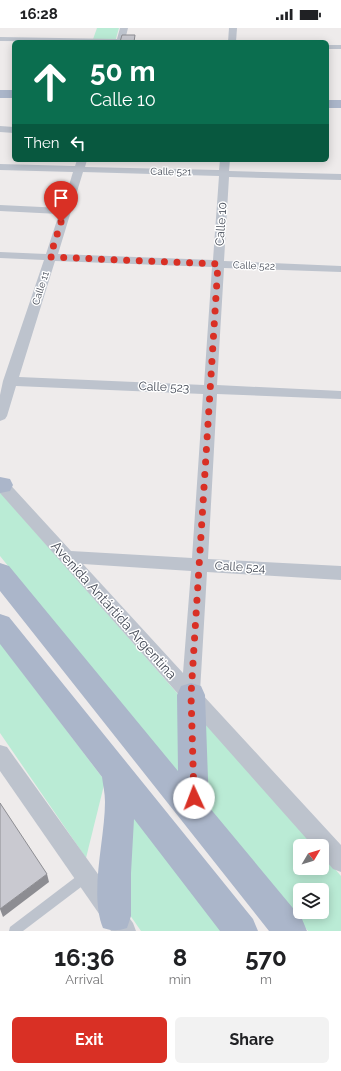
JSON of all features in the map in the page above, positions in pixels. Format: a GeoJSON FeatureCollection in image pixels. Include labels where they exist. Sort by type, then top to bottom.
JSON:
{"type":"FeatureCollection","features":[{"type":"Feature","properties":{"kind":"main road"},"geometry":{"type":"LineString","coordinates":[[0,94],[12,94]]}},
{"type":"Feature","properties":{"kind":"main road"},"geometry":{"type":"LineString","coordinates":[[329,104],[341,104]]}},
{"type":"Feature","properties":{"kind":"main road"},"geometry":{"type":"LineString","coordinates":[[0,573],[290,931]]}},
{"type":"Feature","properties":{"kind":"main road"},"geometry":{"type":"LineString","coordinates":[[0,625],[241,931]]}},
{"type":"Feature","properties":{"kind":"main road"},"geometry":{"type":"LineString","coordinates":[[191,695],[194,813]]}},
{"type":"Feature","properties":{"kind":"main road"},"geometry":{"type":"LineString","coordinates":[[116,771],[120,801],[115,873],[120,924]]}},
{"type":"Feature","properties":{"kind":"street"},"geometry":{"type":"LineString","coordinates":[[121,40],[124,28]]}},
{"type":"Feature","properties":{"kind":"street"},"geometry":{"type":"LineString","coordinates":[[232,40],[233,28]]}},
{"type":"Feature","properties":{"kind":"street"},"geometry":{"type":"LineString","coordinates":[[0,38],[98,40]]}},
{"type":"Feature","properties":{"kind":"street"},"geometry":{"type":"LineString","coordinates":[[329,47],[341,47]]}},
{"type":"Feature","properties":{"kind":"street"},"geometry":{"type":"LineString","coordinates":[[0,129],[12,130]]}},
{"type":"Feature","properties":{"kind":"street","name":"Calle 521"},"geometry":{"type":"LineString","coordinates":[[0,167],[81,164],[225,166],[341,177]]}},
{"type":"Feature","properties":{"kind":"street","name":"Calle 11"},"geometry":{"type":"LineString","coordinates":[[0,416],[64,211],[81,164]]}},
{"type":"Feature","properties":{"kind":"street","name":"Calle 10"},"geometry":{"type":"LineString","coordinates":[[191,695],[212,389],[218,264],[225,166]]}},
{"type":"Feature","properties":{"kind":"street"},"geometry":{"type":"LineString","coordinates":[[0,208],[64,211]]}},
{"type":"Feature","properties":{"kind":"street","name":"Calle 522"},"geometry":{"type":"LineString","coordinates":[[0,255],[341,269]]}},
{"type":"Feature","properties":{"kind":"street","name":"Calle 523"},"geometry":{"type":"LineString","coordinates":[[10,381],[341,395]]}},
{"type":"Feature","properties":{"kind":"street","name":"Avenida Antártida Argentina"},"geometry":{"type":"LineString","coordinates":[[1,485],[341,861]]}},
{"type":"Feature","properties":{"kind":"street","name":"Calle 524"},"geometry":{"type":"LineString","coordinates":[[68,558],[341,573]]}},
{"type":"Feature","properties":{"kind":"street"},"geometry":{"type":"LineString","coordinates":[[0,754],[120,924]]}},
{"type":"Feature","properties":{"kind":"lane"},"geometry":{"type":"LineString","coordinates":[[14,931],[87,876]]}},
{"type":"Feature","properties":{"kind":"green space"},"geometry":{"type":"Polygon","coordinates":[[[97,28],[119,28],[116,40],[93,40],[97,28]]]}},
{"type":"Feature","properties":{"kind":"green space"},"geometry":{"type":"Polygon","coordinates":[[[0,492],[185,702],[179,776],[0,556],[0,492]]]}},
{"type":"Feature","properties":{"kind":"green space"},"geometry":{"type":"Polygon","coordinates":[[[0,643],[105,781],[86,858],[0,733],[0,643]]]}},
{"type":"Feature","properties":{"kind":"green space"},"geometry":{"type":"Polygon","coordinates":[[[203,720],[309,839],[293,839],[293,875],[329,875],[329,862],[341,876],[341,931],[308,931],[298,919],[329,919],[329,883],[293,883],[293,913],[204,803],[203,720]]]}},
{"type":"Feature","properties":{"kind":"green space"},"geometry":{"type":"Polygon","coordinates":[[[121,800],[221,931],[141,931],[109,885],[121,800]]]}},
{"type":"Feature","properties":{"kind":"building"},"geometry":{"type":"Polygon","coordinates":[[[122,35],[135,35],[134,40],[121,40],[122,35]]]}},
{"type":"Feature","properties":{"kind":"building"},"geometry":{"type":"Polygon","coordinates":[[[0,803],[47,874],[0,909],[0,803]]]}},
{"type":"Feature","properties":{"kind":"route"},"geometry":{"type":"LineString","coordinates":[[61,222],[50,257],[218,264],[212,389],[191,695],[194,798]]}}]}
